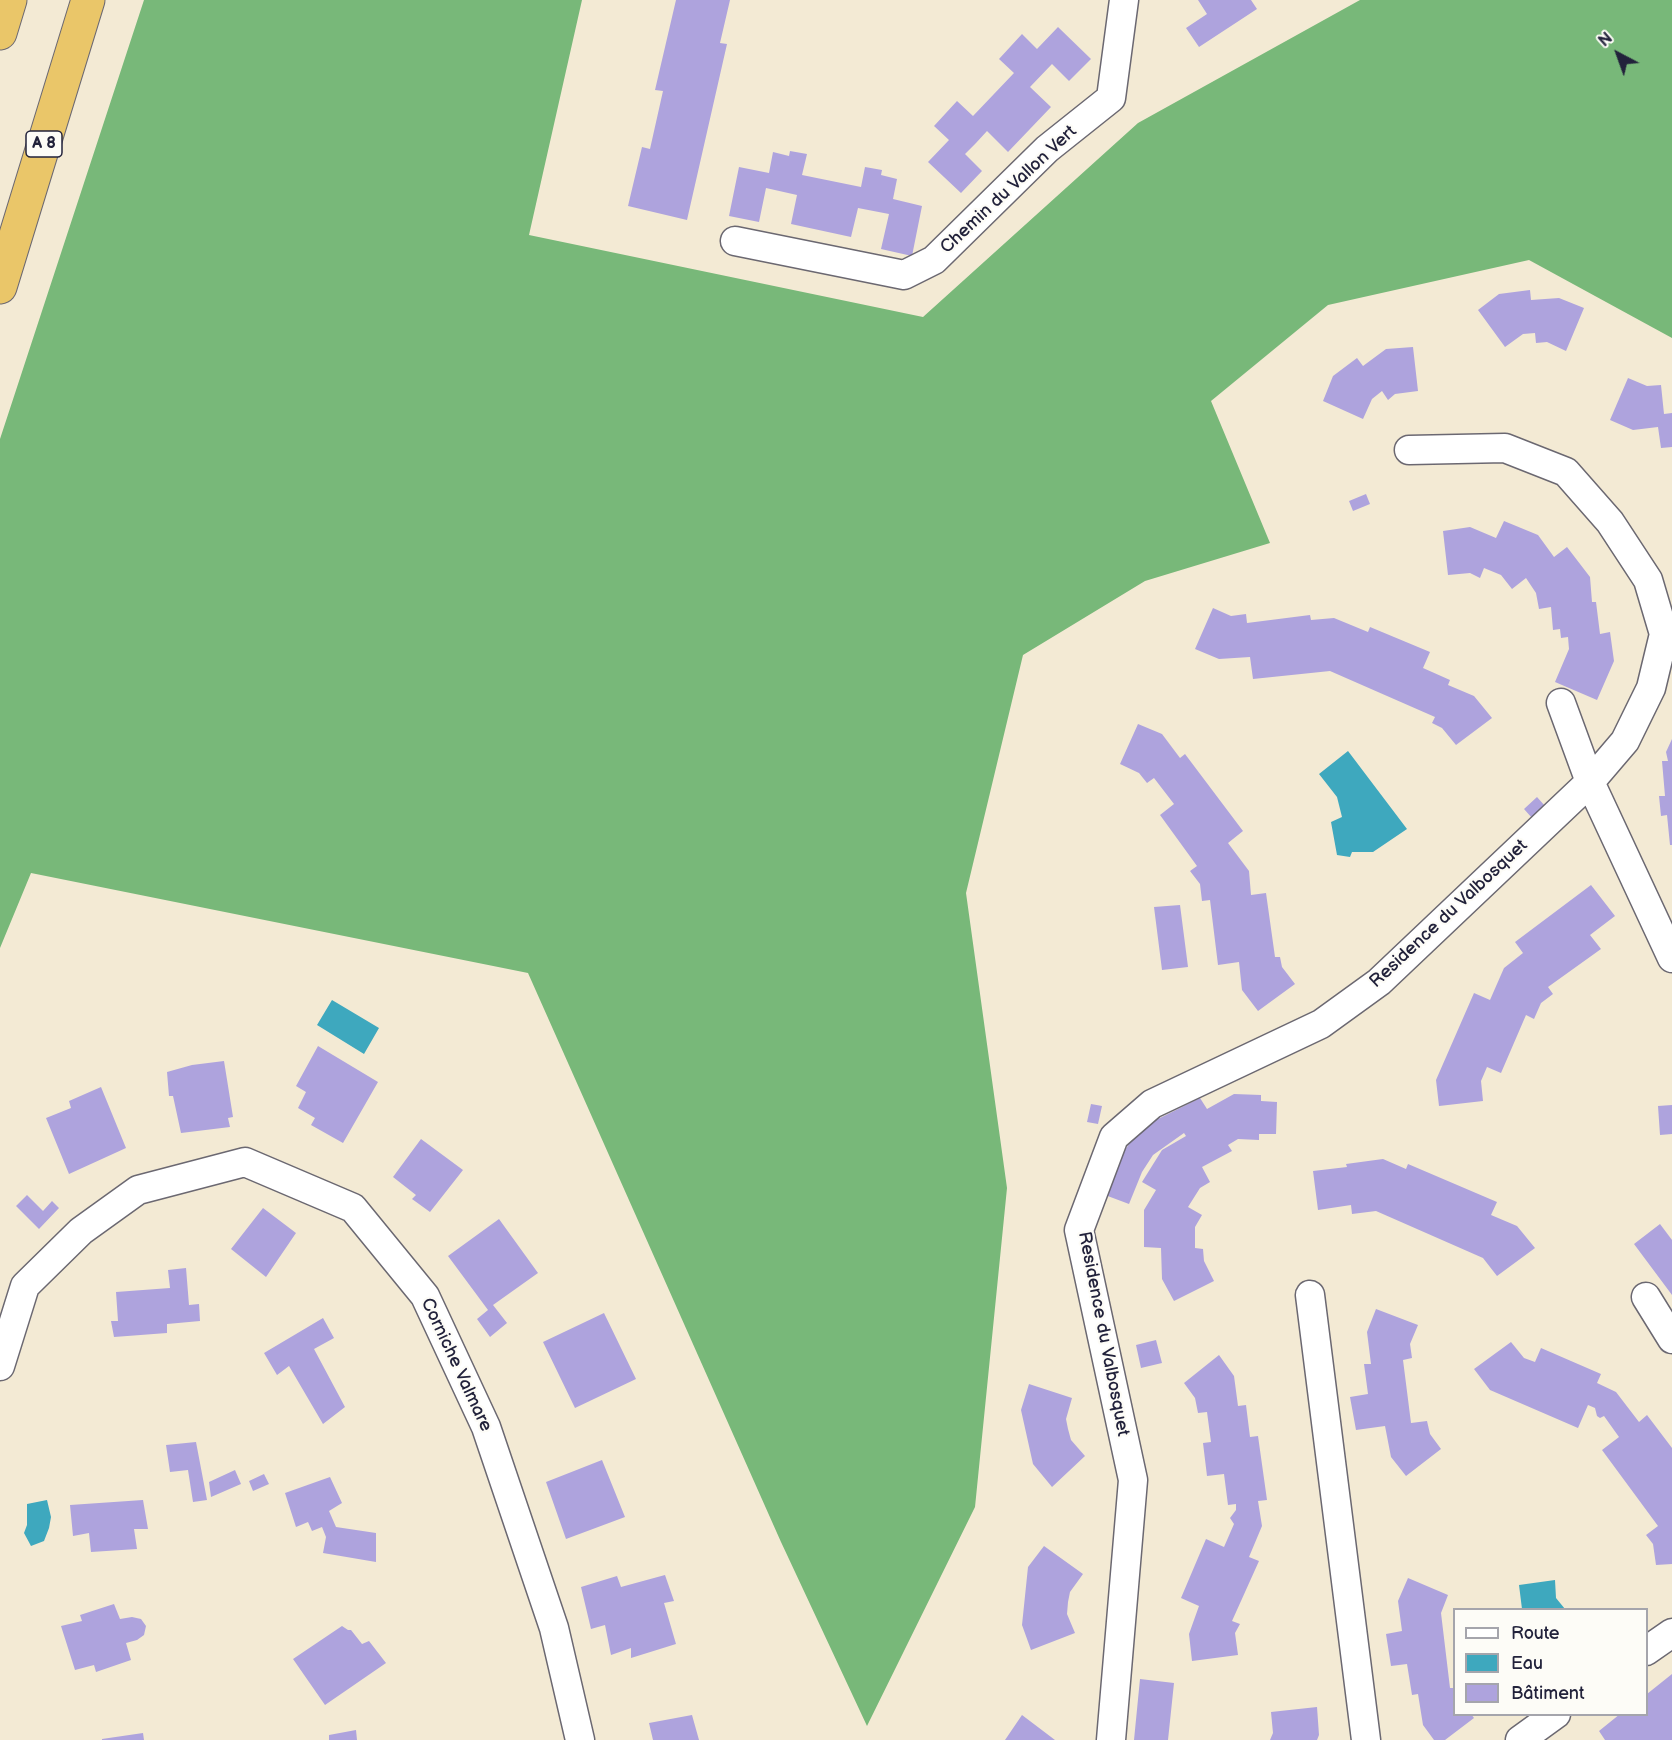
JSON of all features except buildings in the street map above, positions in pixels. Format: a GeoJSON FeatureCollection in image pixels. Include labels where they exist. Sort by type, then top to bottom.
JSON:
{"type":"FeatureCollection","features":[{"type":"Feature","properties":{"kind":"highway"},"geometry":{"type":"LineString","coordinates":[[0,33],[10,0]]}},
{"type":"Feature","properties":{"kind":"highway","name":"A 8"},"geometry":{"type":"LineString","coordinates":[[0,287],[88,0]]}},
{"type":"Feature","properties":{"kind":"street","name":"Chemin du Vallon Vert"},"geometry":{"type":"LineString","coordinates":[[735,240],[904,275],[934,260],[1047,149],[1111,98],[1124,0]]}},
{"type":"Feature","properties":{"kind":"street","name":"Residence du Valbosquet"},"geometry":{"type":"LineString","coordinates":[[1111,1740],[1133,1480],[1079,1230],[1114,1137],[1152,1104],[1320,1024],[1379,982],[1590,782],[1625,741],[1651,688],[1664,634],[1648,580],[1610,522],[1566,472],[1505,448],[1409,450]]}},
{"type":"Feature","properties":{"kind":"street"},"geometry":{"type":"LineString","coordinates":[[1561,703],[1590,782],[1672,958]]}},
{"type":"Feature","properties":{"kind":"street","name":"Corniche Valmare"},"geometry":{"type":"LineString","coordinates":[[0,1365],[25,1286],[81,1231],[138,1190],[245,1162],[353,1208],[425,1296],[486,1427],[554,1628],[580,1740]]}},
{"type":"Feature","properties":{"kind":"street"},"geometry":{"type":"LineString","coordinates":[[1310,1296],[1366,1740]]}},
{"type":"Feature","properties":{"kind":"street"},"geometry":{"type":"LineString","coordinates":[[1646,1297],[1672,1340]]}},
{"type":"Feature","properties":{"kind":"street"},"geometry":{"type":"LineString","coordinates":[[1648,1650],[1672,1633]]}},
{"type":"Feature","properties":{"kind":"street"},"geometry":{"type":"LineString","coordinates":[[1520,1740],[1553,1716]]}},
{"type":"Feature","properties":{"kind":"green space"},"geometry":{"type":"Polygon","coordinates":[[[144,0],[582,0],[529,235],[923,317],[1138,123],[1360,0],[1672,0],[1672,338],[1529,260],[1328,305],[1211,401],[1270,543],[1145,581],[1023,655],[966,893],[1007,1188],[975,1507],[867,1726],[781,1542],[528,973],[31,873],[0,948],[0,439],[144,0]]]}},
{"type":"Feature","properties":{"kind":"water"},"geometry":{"type":"Polygon","coordinates":[[[1348,751],[1407,829],[1373,852],[1352,852],[1350,857],[1337,855],[1331,822],[1342,817],[1337,797],[1319,774],[1348,751]]]}},
{"type":"Feature","properties":{"kind":"water"},"geometry":{"type":"Polygon","coordinates":[[[332,1000],[379,1028],[364,1054],[317,1025],[332,1000]]]}},
{"type":"Feature","properties":{"kind":"water"},"geometry":{"type":"Polygon","coordinates":[[[47,1500],[51,1517],[49,1528],[44,1541],[31,1546],[24,1533],[27,1525],[27,1504],[47,1500]]]}},
{"type":"Feature","properties":{"kind":"water"},"geometry":{"type":"Polygon","coordinates":[[[1555,1580],[1556,1598],[1564,1608],[1522,1608],[1519,1585],[1555,1580]]]}}]}
